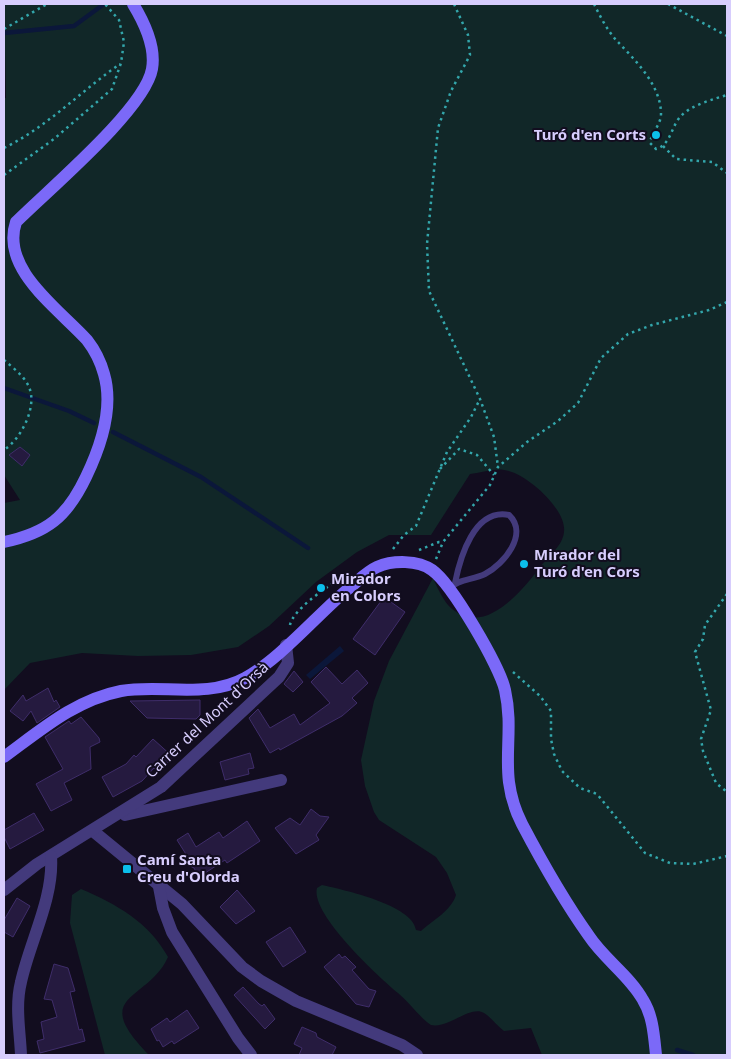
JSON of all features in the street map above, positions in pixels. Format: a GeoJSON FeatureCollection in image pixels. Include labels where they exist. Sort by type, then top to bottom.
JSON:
{"type":"FeatureCollection","features":[{"type":"Feature","properties":{"kind":"main road"},"geometry":{"type":"LineString","coordinates":[[4,542],[42,530],[59,519],[79,492],[89,471],[106,420],[108,396],[104,374],[97,358],[88,342],[34,288],[19,270],[11,252],[10,238],[16,222],[127,114],[143,91],[152,69],[152,56],[147,32],[133,4]]}},
{"type":"Feature","properties":{"kind":"main road"},"geometry":{"type":"LineString","coordinates":[[4,757],[79,705],[122,691],[214,688],[230,685],[263,666],[327,606],[377,567],[402,562],[431,569],[452,586],[502,680],[508,718],[507,779],[516,812],[588,936],[643,998],[652,1023],[656,1055]]}},
{"type":"Feature","properties":{"kind":"street","name":"Carrer del Mont d'Orsà"},"geometry":{"type":"LineString","coordinates":[[4,890],[51,856],[162,787],[269,687],[288,663],[286,645]]}},
{"type":"Feature","properties":{"kind":"street"},"geometry":{"type":"LineString","coordinates":[[116,817],[281,780]]}},
{"type":"Feature","properties":{"kind":"street"},"geometry":{"type":"LineString","coordinates":[[93,831],[182,904],[242,967],[261,981],[296,1001],[402,1045],[417,1055]]}},
{"type":"Feature","properties":{"kind":"street"},"geometry":{"type":"LineString","coordinates":[[21,1055],[18,998],[52,875],[51,856]]}},
{"type":"Feature","properties":{"kind":"street"},"geometry":{"type":"LineString","coordinates":[[159,887],[163,908],[172,932],[238,1038],[251,1055]]}},
{"type":"Feature","properties":{"kind":"lane"},"geometry":{"type":"LineString","coordinates":[[495,515],[509,515],[517,527],[517,535],[507,554],[488,572],[452,586],[463,551],[481,524],[495,515]]}},
{"type":"Feature","properties":{"kind":"path"},"geometry":{"type":"LineString","coordinates":[[4,29],[47,4]]}},
{"type":"Feature","properties":{"kind":"path"},"geometry":{"type":"LineString","coordinates":[[4,174],[54,138],[112,89],[121,64],[123,30],[114,12],[105,4]]}},
{"type":"Feature","properties":{"kind":"path"},"geometry":{"type":"LineString","coordinates":[[454,4],[468,35],[470,55],[450,91],[438,128],[427,244],[429,291],[480,399],[494,437],[498,467]]}},
{"type":"Feature","properties":{"kind":"path"},"geometry":{"type":"LineString","coordinates":[[594,4],[616,40],[628,50],[658,92],[661,114],[651,136],[650,143],[656,149],[663,146],[681,116],[727,95]]}},
{"type":"Feature","properties":{"kind":"path"},"geometry":{"type":"LineString","coordinates":[[668,4],[727,36]]}},
{"type":"Feature","properties":{"kind":"path"},"geometry":{"type":"LineString","coordinates":[[4,148],[40,126],[121,64]]}},
{"type":"Feature","properties":{"kind":"path"},"geometry":{"type":"LineString","coordinates":[[663,146],[676,159],[712,162],[727,173]]}},
{"type":"Feature","properties":{"kind":"path"},"geometry":{"type":"LineString","coordinates":[[431,569],[443,542],[490,484],[498,467],[527,442],[558,421],[578,404],[601,358],[628,334],[660,322],[709,310],[727,302]]}},
{"type":"Feature","properties":{"kind":"path"},"geometry":{"type":"LineString","coordinates":[[4,360],[27,382],[32,398],[25,423],[14,441],[4,450]]}},
{"type":"Feature","properties":{"kind":"path"},"geometry":{"type":"LineString","coordinates":[[391,551],[404,535],[416,526],[423,513],[437,471],[447,452],[472,417],[480,399]]}},
{"type":"Feature","properties":{"kind":"path"},"geometry":{"type":"LineString","coordinates":[[437,471],[459,449],[477,455],[494,475]]}},
{"type":"Feature","properties":{"kind":"path"},"geometry":{"type":"LineString","coordinates":[[727,594],[705,625],[703,640],[695,652],[711,710],[702,739],[703,751],[716,784],[727,792]]}},
{"type":"Feature","properties":{"kind":"path"},"geometry":{"type":"LineString","coordinates":[[508,667],[540,696],[551,711],[551,739],[554,754],[562,771],[580,788],[597,794],[644,853],[670,863],[693,864],[727,856]]}},
{"type":"Feature","properties":{"kind":"green space"},"geometry":{"type":"Polygon","coordinates":[[[4,4],[727,4],[727,1055],[542,1055],[531,1028],[504,1031],[487,1015],[478,1011],[444,1024],[431,1025],[362,960],[324,913],[318,899],[317,888],[322,885],[361,895],[391,906],[403,913],[412,921],[416,930],[421,931],[446,911],[454,901],[456,895],[447,873],[436,857],[379,820],[374,812],[365,786],[361,760],[374,701],[389,661],[433,578],[448,605],[461,615],[474,618],[487,615],[500,609],[523,588],[561,541],[564,532],[559,513],[543,493],[523,477],[504,470],[491,470],[470,474],[431,535],[389,535],[357,552],[316,582],[269,626],[238,647],[191,655],[138,656],[82,653],[30,663],[4,690],[4,503],[20,500],[4,475],[4,98],[6,98],[4,4]]]}},
{"type":"Feature","properties":{"kind":"green space"},"geometry":{"type":"Polygon","coordinates":[[[81,889],[119,908],[141,924],[168,957],[159,972],[128,1000],[123,1009],[123,1020],[131,1035],[149,1055],[105,1055],[70,923],[72,895],[81,889]]]}},
{"type":"Feature","properties":{"kind":"water"},"geometry":{"type":"Polygon","coordinates":[[[340,646],[344,651],[310,679],[306,675],[340,646]]]}},
{"type":"Feature","properties":{"kind":"building"},"geometry":{"type":"Polygon","coordinates":[[[20,447],[30,455],[22,466],[9,455],[20,447]]]}},
{"type":"Feature","properties":{"kind":"building"},"geometry":{"type":"Polygon","coordinates":[[[384,597],[405,612],[375,655],[353,639],[384,597]]]}},
{"type":"Feature","properties":{"kind":"building"},"geometry":{"type":"Polygon","coordinates":[[[326,667],[342,684],[357,670],[368,683],[352,698],[357,703],[342,716],[280,750],[279,748],[270,753],[249,718],[258,709],[270,728],[294,714],[300,725],[330,703],[311,682],[326,667]]]}},
{"type":"Feature","properties":{"kind":"building"},"geometry":{"type":"Polygon","coordinates":[[[294,671],[303,682],[293,692],[284,684],[294,671]]]}},
{"type":"Feature","properties":{"kind":"building"},"geometry":{"type":"Polygon","coordinates":[[[48,688],[54,702],[56,700],[60,707],[37,723],[31,711],[23,721],[10,711],[23,695],[26,701],[48,688]]]}},
{"type":"Feature","properties":{"kind":"building"},"geometry":{"type":"Polygon","coordinates":[[[200,700],[200,715],[196,719],[147,718],[130,701],[200,700]]]}},
{"type":"Feature","properties":{"kind":"building"},"geometry":{"type":"Polygon","coordinates":[[[81,717],[99,738],[100,742],[90,747],[91,769],[64,783],[72,800],[51,811],[36,784],[63,769],[45,737],[69,721],[71,724],[81,717]]]}},
{"type":"Feature","properties":{"kind":"building"},"geometry":{"type":"Polygon","coordinates":[[[153,739],[173,757],[159,772],[154,768],[142,781],[113,797],[102,777],[126,764],[134,755],[136,757],[153,739]]]}},
{"type":"Feature","properties":{"kind":"building"},"geometry":{"type":"Polygon","coordinates":[[[250,753],[254,768],[248,769],[249,774],[225,780],[220,762],[250,753]]]}},
{"type":"Feature","properties":{"kind":"building"},"geometry":{"type":"Polygon","coordinates":[[[311,809],[320,816],[329,817],[316,835],[319,840],[296,854],[275,828],[290,818],[300,825],[311,809]]]}},
{"type":"Feature","properties":{"kind":"building"},"geometry":{"type":"Polygon","coordinates":[[[34,813],[44,830],[10,849],[4,837],[4,830],[34,813]]]}},
{"type":"Feature","properties":{"kind":"building"},"geometry":{"type":"Polygon","coordinates":[[[247,821],[260,841],[227,863],[225,860],[199,877],[194,868],[186,864],[189,859],[177,840],[188,833],[196,847],[219,832],[223,838],[247,821]]]}},
{"type":"Feature","properties":{"kind":"building"},"geometry":{"type":"Polygon","coordinates":[[[237,890],[255,911],[236,924],[220,907],[237,890]]]}},
{"type":"Feature","properties":{"kind":"building"},"geometry":{"type":"Polygon","coordinates":[[[17,898],[30,906],[13,937],[4,932],[4,920],[17,898]]]}},
{"type":"Feature","properties":{"kind":"building"},"geometry":{"type":"Polygon","coordinates":[[[290,927],[306,952],[283,967],[266,942],[290,927]]]}},
{"type":"Feature","properties":{"kind":"building"},"geometry":{"type":"Polygon","coordinates":[[[339,954],[342,958],[345,956],[356,967],[352,970],[369,989],[376,991],[369,1007],[356,1004],[324,967],[339,954]]]}},
{"type":"Feature","properties":{"kind":"building"},"geometry":{"type":"Polygon","coordinates":[[[54,964],[68,968],[75,991],[70,992],[79,1030],[82,1029],[85,1041],[40,1053],[37,1041],[44,1039],[41,1022],[57,1017],[52,1000],[44,999],[54,964]]]}},
{"type":"Feature","properties":{"kind":"building"},"geometry":{"type":"Polygon","coordinates":[[[243,987],[259,1004],[262,1006],[264,1004],[275,1019],[265,1029],[234,995],[243,987]]]}},
{"type":"Feature","properties":{"kind":"building"},"geometry":{"type":"Polygon","coordinates":[[[187,1010],[199,1028],[174,1044],[172,1041],[163,1047],[159,1040],[157,1041],[151,1029],[167,1018],[170,1022],[187,1010]]]}},
{"type":"Feature","properties":{"kind":"building"},"geometry":{"type":"Polygon","coordinates":[[[302,1027],[316,1033],[317,1037],[336,1047],[332,1055],[299,1055],[302,1048],[294,1044],[302,1027]]]}},
{"type":"Feature","properties":{"kind":"waterway"},"geometry":{"type":"LineString","coordinates":[[4,33],[74,26],[104,4]]}},
{"type":"Feature","properties":{"kind":"waterway"},"geometry":{"type":"LineString","coordinates":[[4,388],[69,411],[94,423]]}},
{"type":"Feature","properties":{"kind":"waterway"},"geometry":{"type":"LineString","coordinates":[[113,432],[201,477],[308,548]]}},
{"type":"Feature","properties":{"kind":"waterway"},"geometry":{"type":"LineString","coordinates":[[677,1050],[693,1055]]}},
{"type":"Feature","properties":{"kind":"place","name":"Turó d'en Corts"},"geometry":{"type":"Point","coordinates":[656,135]}},
{"type":"Feature","properties":{"kind":"place","name":"Mirador del Turó d'en Cors"},"geometry":{"type":"Point","coordinates":[524,564]}},
{"type":"Feature","properties":{"kind":"place","name":"Mirador en Colors"},"geometry":{"type":"Point","coordinates":[321,588]}},
{"type":"Feature","properties":{"kind":"place","name":"Camí Santa Creu d'Olorda"},"geometry":{"type":"Point","coordinates":[127,869]}}]}
